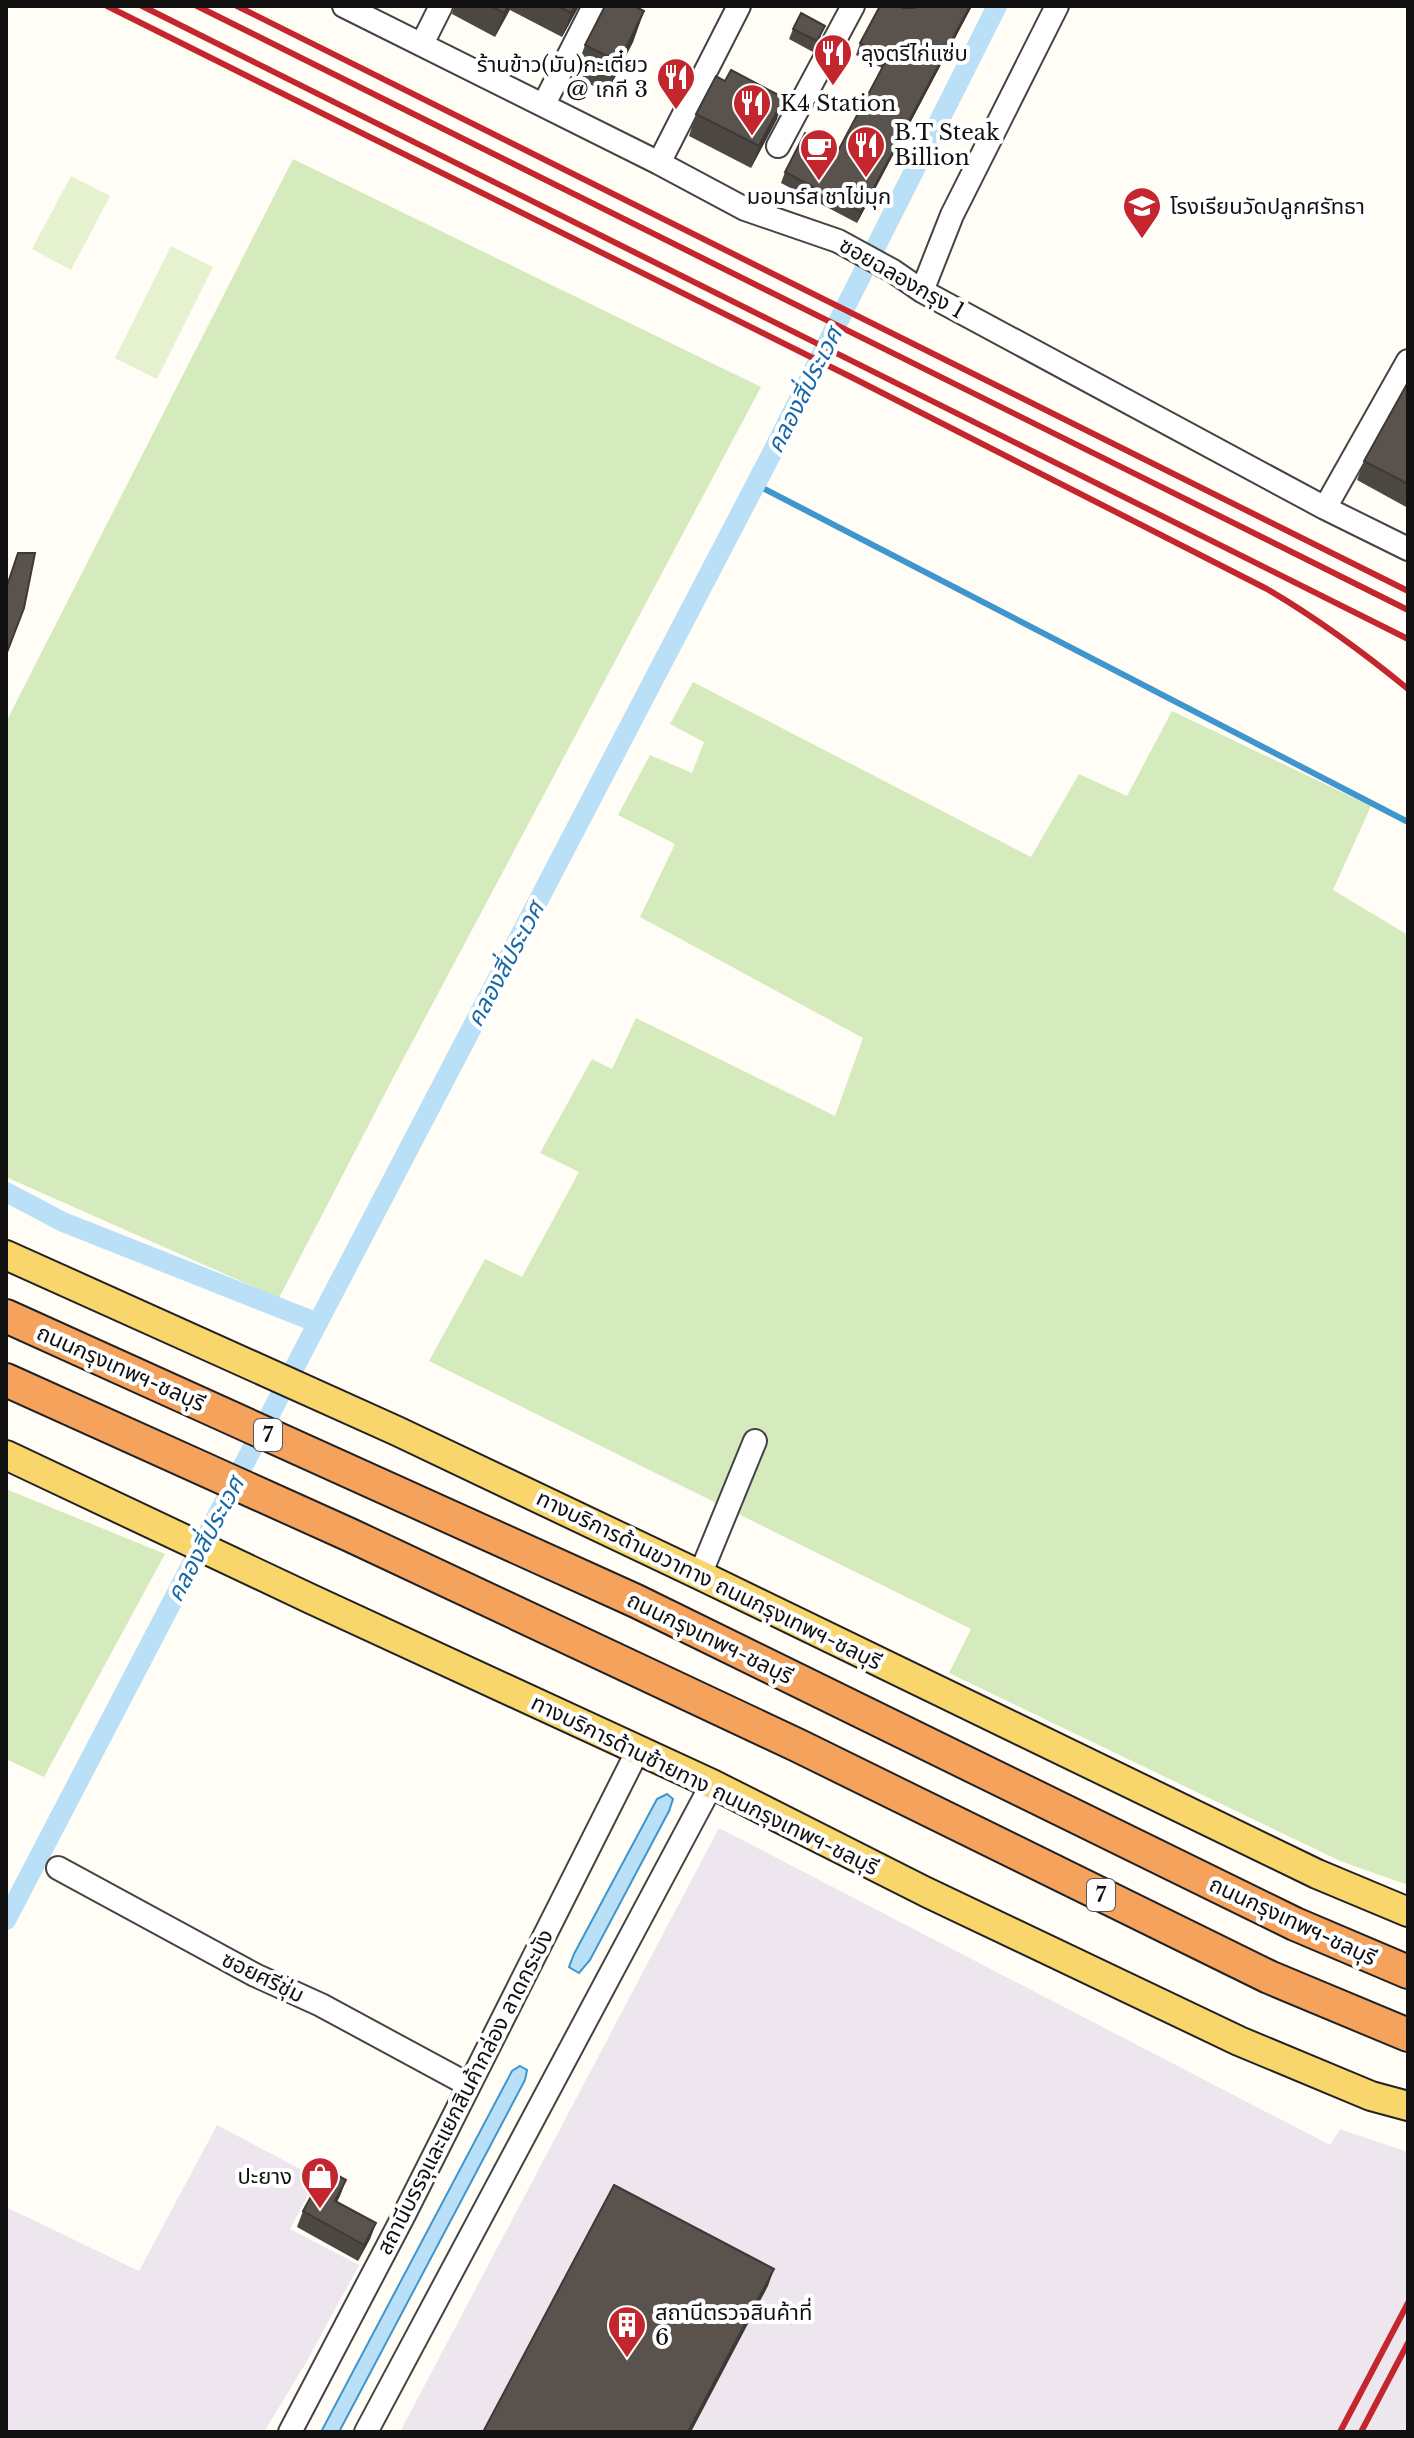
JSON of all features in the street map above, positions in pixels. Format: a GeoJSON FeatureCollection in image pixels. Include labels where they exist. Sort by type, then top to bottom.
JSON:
{"type":"FeatureCollection","features":[{"type":"Feature","properties":{"kind":"highway","name":"ถนนกรุงเทพฯ-ชลบุรี"},"geometry":{"type":"LineString","coordinates":[[6,1316],[636,1601],[1295,1924],[1408,1972]]}},
{"type":"Feature","properties":{"kind":"highway","name":"7"},"geometry":{"type":"LineString","coordinates":[[6,1380],[350,1535],[799,1746],[1269,1977],[1408,2035]]}},
{"type":"Feature","properties":{"kind":"main road","name":"ทางบริการด้านขวาทาง ถนนกรุงเทพฯ-ชลบุรี"},"geometry":{"type":"LineString","coordinates":[[6,1255],[397,1431],[705,1562],[1014,1726],[1317,1874],[1408,1912]]}},
{"type":"Feature","properties":{"kind":"main road","name":"ทางบริการด้านซ้ายทาง ถนนกรุงเทพฯ-ชลบุรี"},"geometry":{"type":"LineString","coordinates":[[6,1455],[712,1784],[926,1892],[1239,2041],[1371,2096],[1408,2106]]}},
{"type":"Feature","properties":{"kind":"street","name":"ซอยฉลองกรุง 1"},"geometry":{"type":"LineString","coordinates":[[344,6],[544,104],[745,209],[838,241],[922,291],[1325,508],[1408,549]]}},
{"type":"Feature","properties":{"kind":"street"},"geometry":{"type":"LineString","coordinates":[[422,44],[441,6]]}},
{"type":"Feature","properties":{"kind":"street"},"geometry":{"type":"LineString","coordinates":[[544,104],[594,6]]}},
{"type":"Feature","properties":{"kind":"street"},"geometry":{"type":"LineString","coordinates":[[659,163],[739,6]]}},
{"type":"Feature","properties":{"kind":"street"},"geometry":{"type":"LineString","coordinates":[[778,146],[853,6]]}},
{"type":"Feature","properties":{"kind":"street"},"geometry":{"type":"LineString","coordinates":[[922,291],[952,215],[1057,6]]}},
{"type":"Feature","properties":{"kind":"street"},"geometry":{"type":"LineString","coordinates":[[1325,508],[1408,361]]}},
{"type":"Feature","properties":{"kind":"street"},"geometry":{"type":"LineString","coordinates":[[705,1562],[755,1441]]}},
{"type":"Feature","properties":{"kind":"street","name":"สถานีบรรจุและแยกสินค้ากล่อง ลาดกระบัง"},"geometry":{"type":"LineString","coordinates":[[290,2432],[638,1750]]}},
{"type":"Feature","properties":{"kind":"street"},"geometry":{"type":"LineString","coordinates":[[366,2432],[712,1784]]}},
{"type":"Feature","properties":{"kind":"street","name":"ซอยศรีชุ่ม"},"geometry":{"type":"LineString","coordinates":[[58,1868],[255,1975],[321,2005],[469,2085]]}},
{"type":"Feature","properties":{"kind":"shaded area"},"geometry":{"type":"Polygon","coordinates":[[[719,1828],[1330,2145],[1340,2129],[1408,2152],[1408,2432],[400,2432],[719,1828]]]}},
{"type":"Feature","properties":{"kind":"shaded area"},"geometry":{"type":"Polygon","coordinates":[[[217,2125],[317,2178],[290,2229],[359,2265],[264,2432],[6,2432],[6,2207],[139,2271],[217,2125]]]}},
{"type":"Feature","properties":{"kind":"green space"},"geometry":{"type":"Polygon","coordinates":[[[293,159],[761,387],[279,1298],[6,1177],[6,722],[293,159]]]}},
{"type":"Feature","properties":{"kind":"green space"},"geometry":{"type":"Polygon","coordinates":[[[71,176],[110,196],[71,270],[32,249],[71,176]]]}},
{"type":"Feature","properties":{"kind":"green space"},"geometry":{"type":"Polygon","coordinates":[[[171,246],[213,267],[157,379],[115,358],[171,246]]]}},
{"type":"Feature","properties":{"kind":"green space"},"geometry":{"type":"Polygon","coordinates":[[[693,682],[1031,857],[1079,774],[1127,796],[1172,711],[1371,806],[1333,890],[1408,935],[1408,1885],[1340,1861],[949,1673],[971,1629],[429,1361],[485,1259],[522,1277],[579,1172],[540,1153],[592,1059],[612,1069],[636,1018],[835,1116],[863,1038],[640,917],[675,844],[618,815],[650,755],[692,773],[704,742],[670,724],[693,682]]]}},
{"type":"Feature","properties":{"kind":"green space"},"geometry":{"type":"Polygon","coordinates":[[[6,1489],[165,1554],[44,1777],[6,1759],[6,1489]]]}},
{"type":"Feature","properties":{"kind":"water"},"geometry":{"type":"Polygon","coordinates":[[[667,1794],[673,1799],[669,1811],[590,1960],[579,1973],[569,1967],[574,1954],[657,1799],[667,1794]]]}},
{"type":"Feature","properties":{"kind":"water"},"geometry":{"type":"Polygon","coordinates":[[[520,2066],[527,2070],[525,2080],[339,2432],[321,2432],[512,2071],[520,2066]]]}},
{"type":"Feature","properties":{"kind":"building"},"geometry":{"type":"Polygon","coordinates":[[[491,6],[508,6],[504,13],[491,6]]]}},
{"type":"Feature","properties":{"kind":"building"},"geometry":{"type":"Polygon","coordinates":[[[558,6],[575,6],[571,13],[558,6]]]}},
{"type":"Feature","properties":{"kind":"building"},"geometry":{"type":"Polygon","coordinates":[[[605,6],[634,6],[644,11],[619,62],[585,45],[605,6]]]}},
{"type":"Feature","properties":{"kind":"building"},"geometry":{"type":"Polygon","coordinates":[[[880,6],[970,6],[861,212],[785,172],[805,133],[838,151],[888,57],[860,43],[880,6]]]}},
{"type":"Feature","properties":{"kind":"building"},"geometry":{"type":"Polygon","coordinates":[[[801,13],[825,26],[817,41],[793,29],[801,13]]]}},
{"type":"Feature","properties":{"kind":"building"},"geometry":{"type":"Polygon","coordinates":[[[731,70],[784,98],[759,146],[696,114],[716,76],[725,81],[731,70]]]}},
{"type":"Feature","properties":{"kind":"building"},"geometry":{"type":"Polygon","coordinates":[[[1408,382],[1408,484],[1364,461],[1408,382]]]}},
{"type":"Feature","properties":{"kind":"building"},"geometry":{"type":"Polygon","coordinates":[[[18,553],[35,553],[24,608],[6,655],[6,589],[18,553]]]}},
{"type":"Feature","properties":{"kind":"building"},"geometry":{"type":"Polygon","coordinates":[[[326,2169],[346,2180],[335,2201],[376,2223],[364,2245],[303,2211],[326,2169]]]}},
{"type":"Feature","properties":{"kind":"building","name":"สถานีตรวจสินค้าที่ 6"},"geometry":{"type":"Polygon","coordinates":[[[614,2185],[774,2269],[688,2432],[483,2432],[614,2185]]]}},
{"type":"Feature","properties":{"kind":"waterway","name":"คลองสี่ประเวศ"},"geometry":{"type":"LineString","coordinates":[[6,1920],[772,453],[997,6]]}},
{"type":"Feature","properties":{"kind":"waterway"},"geometry":{"type":"LineString","coordinates":[[755,484],[1408,822]]}},
{"type":"Feature","properties":{"kind":"waterway"},"geometry":{"type":"LineString","coordinates":[[6,1192],[63,1222],[318,1323]]}},
{"type":"Feature","properties":{"kind":"railway"},"geometry":{"type":"LineString","coordinates":[[107,6],[853,378],[1267,589],[1340,636],[1408,689]]}},
{"type":"Feature","properties":{"kind":"railway"},"geometry":{"type":"LineString","coordinates":[[142,6],[1408,639]]}},
{"type":"Feature","properties":{"kind":"railway"},"geometry":{"type":"LineString","coordinates":[[197,6],[1408,610]]}},
{"type":"Feature","properties":{"kind":"railway"},"geometry":{"type":"LineString","coordinates":[[237,6],[1408,591]]}},
{"type":"Feature","properties":{"kind":"railway"},"geometry":{"type":"LineString","coordinates":[[1340,2432],[1408,2303]]}},
{"type":"Feature","properties":{"kind":"railway"},"geometry":{"type":"LineString","coordinates":[[1361,2432],[1408,2343]]}},
{"type":"Feature","properties":{"kind":"place","name":"ลุงตรีไก่แซ่บ"},"geometry":{"type":"Point","coordinates":[833,87]}},
{"type":"Feature","properties":{"kind":"place","name":"ร้านข้าว(มัน)กะเตี๋ยว @ เกกี 3"},"geometry":{"type":"Point","coordinates":[676,111]}},
{"type":"Feature","properties":{"kind":"place","name":"K4 Station"},"geometry":{"type":"Point","coordinates":[752,137]}},
{"type":"Feature","properties":{"kind":"place","name":"B.T Steak Billion"},"geometry":{"type":"Point","coordinates":[866,179]}},
{"type":"Feature","properties":{"kind":"place","name":"มอมาร์ส ชาไข่มุก"},"geometry":{"type":"Point","coordinates":[819,182]}},
{"type":"Feature","properties":{"kind":"place","name":"โรงเรียนวัดปลูกศรัทธา"},"geometry":{"type":"Point","coordinates":[1142,240]}},
{"type":"Feature","properties":{"kind":"place","name":"ปะยาง"},"geometry":{"type":"Point","coordinates":[320,2210]}},
{"type":"Feature","properties":{"kind":"place","name":"สถานีตรวจสินค้าที่ 6"},"geometry":{"type":"Point","coordinates":[627,2359]}}]}
